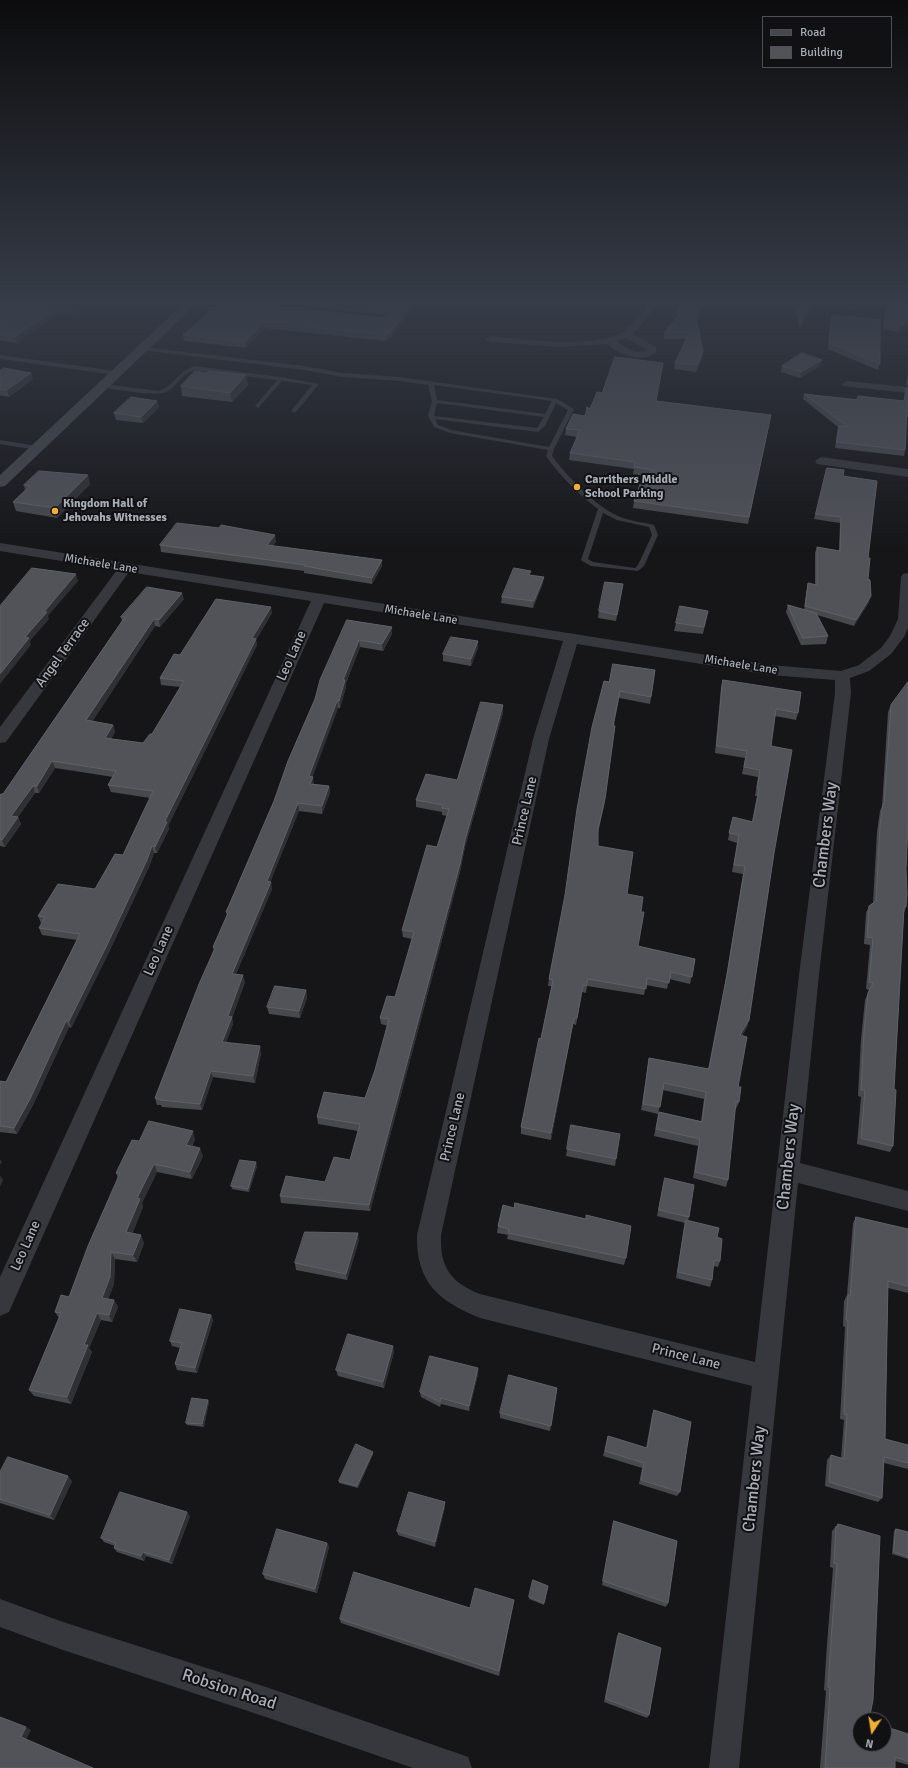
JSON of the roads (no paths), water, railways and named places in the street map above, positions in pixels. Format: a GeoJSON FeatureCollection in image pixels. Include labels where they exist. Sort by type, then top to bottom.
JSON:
{"type":"FeatureCollection","features":[{"type":"Feature","properties":{"kind":"main road"},"geometry":{"type":"LineString","coordinates":[[0,483],[102,387]]}},
{"type":"Feature","properties":{"kind":"street"},"geometry":{"type":"LineString","coordinates":[[872,387],[908,390]]}},
{"type":"Feature","properties":{"kind":"street"},"geometry":{"type":"LineString","coordinates":[[821,462],[908,473]]}},
{"type":"Feature","properties":{"kind":"street","name":"Michaele Lane"},"geometry":{"type":"LineString","coordinates":[[0,547],[770,670],[842,676]]}},
{"type":"Feature","properties":{"kind":"street","name":"Angel Terrace"},"geometry":{"type":"LineString","coordinates":[[0,738],[125,568]]}},
{"type":"Feature","properties":{"kind":"street"},"geometry":{"type":"LineString","coordinates":[[842,676],[864,668],[886,650],[897,637],[905,618],[908,577]]}},
{"type":"Feature","properties":{"kind":"street","name":"Leo Lane"},"geometry":{"type":"LineString","coordinates":[[0,1304],[319,599]]}},
{"type":"Feature","properties":{"kind":"street","name":"Prince Lane"},"geometry":{"type":"LineString","coordinates":[[571,639],[541,738],[431,1227],[428,1249],[433,1270],[440,1282],[460,1298],[480,1306],[766,1377]]}},
{"type":"Feature","properties":{"kind":"street","name":"Chambers Way"},"geometry":{"type":"LineString","coordinates":[[724,1768],[788,1170],[843,694],[842,676]]}},
{"type":"Feature","properties":{"kind":"street"},"geometry":{"type":"LineString","coordinates":[[788,1170],[908,1201]]}},
{"type":"Feature","properties":{"kind":"street","name":"Robsion Road"},"geometry":{"type":"LineString","coordinates":[[0,1613],[63,1636],[266,1702],[457,1768]]}},
{"type":"Feature","properties":{"kind":"lane"},"geometry":{"type":"LineString","coordinates":[[107,387],[160,393],[166,391],[170,387]]}},
{"type":"Feature","properties":{"kind":"lane"},"geometry":{"type":"LineString","coordinates":[[258,406],[275,387]]}},
{"type":"Feature","properties":{"kind":"lane"},"geometry":{"type":"LineString","coordinates":[[294,411],[314,387]]}},
{"type":"Feature","properties":{"kind":"lane"},"geometry":{"type":"LineString","coordinates":[[432,387],[435,401],[432,417],[436,426],[450,431],[551,449]]}},
{"type":"Feature","properties":{"kind":"lane"},"geometry":{"type":"LineString","coordinates":[[450,387],[555,400],[570,409],[549,456],[555,465],[601,509],[616,518],[652,526],[655,535],[641,566],[636,570],[591,564],[584,560],[601,509]]}},
{"type":"Feature","properties":{"kind":"lane"},"geometry":{"type":"LineString","coordinates":[[432,417],[531,431],[538,430],[542,426],[555,400]]}},
{"type":"Feature","properties":{"kind":"lane"},"geometry":{"type":"LineString","coordinates":[[435,401],[547,416]]}},
{"type":"Feature","properties":{"kind":"lane"},"geometry":{"type":"LineString","coordinates":[[0,442],[37,448]]}},
{"type":"Feature","properties":{"kind":"place","name":"Carrithers Middle School Parking"},"geometry":{"type":"Point","coordinates":[577,487]}},
{"type":"Feature","properties":{"kind":"place","name":"Kingdom Hall of Jehovahs Witnesses"},"geometry":{"type":"Point","coordinates":[55,511]}}]}
